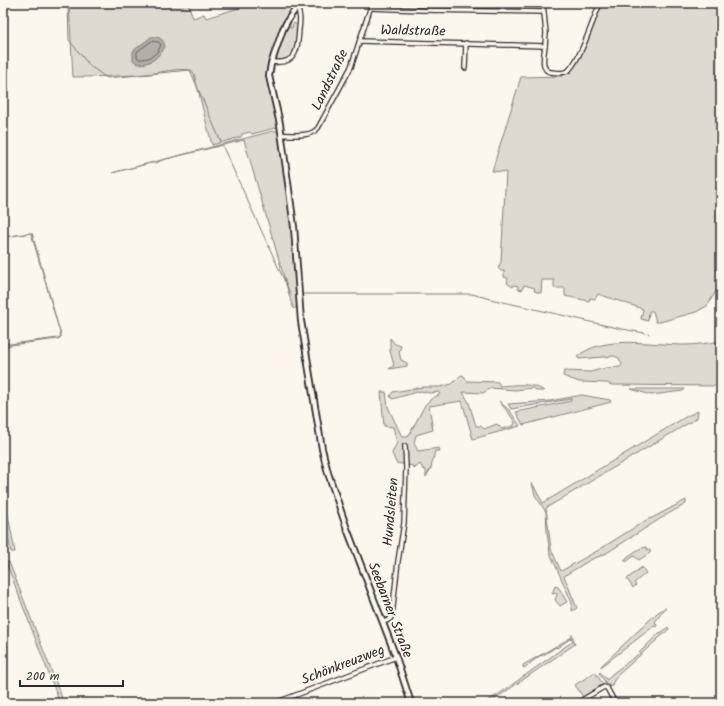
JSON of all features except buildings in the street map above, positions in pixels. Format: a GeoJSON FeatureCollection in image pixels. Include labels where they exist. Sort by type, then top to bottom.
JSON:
{"type":"FeatureCollection","features":[{"type":"Feature","properties":{"kind":"main road","name":"Seebarner Straße"},"geometry":{"type":"LineString","coordinates":[[300,3],[286,23],[272,62],[269,78],[278,112],[282,135],[294,227],[301,321],[323,455],[330,480],[346,526],[384,622],[411,703]]}},
{"type":"Feature","properties":{"kind":"street","name":"Landstraße"},"geometry":{"type":"LineString","coordinates":[[282,135],[308,134],[315,132],[318,128],[348,72],[372,3]]}},
{"type":"Feature","properties":{"kind":"street"},"geometry":{"type":"LineString","coordinates":[[543,3],[546,33],[543,65],[549,72],[564,73],[569,70],[580,51],[600,3]]}},
{"type":"Feature","properties":{"kind":"street"},"geometry":{"type":"LineString","coordinates":[[272,62],[287,61],[292,58],[296,52],[299,41],[300,20],[299,12],[296,8]]}},
{"type":"Feature","properties":{"kind":"street"},"geometry":{"type":"LineString","coordinates":[[371,8],[543,12]]}},
{"type":"Feature","properties":{"kind":"street","name":"Waldstraße"},"geometry":{"type":"LineString","coordinates":[[360,41],[545,46]]}},
{"type":"Feature","properties":{"kind":"street","name":"Waldstraße"},"geometry":{"type":"LineString","coordinates":[[465,68],[466,43]]}},
{"type":"Feature","properties":{"kind":"street","name":"Hundsleiten"},"geometry":{"type":"LineString","coordinates":[[384,622],[392,616],[404,523],[406,468],[405,446]]}},
{"type":"Feature","properties":{"kind":"street","name":"Schönkreuzweg"},"geometry":{"type":"LineString","coordinates":[[276,703],[396,657]]}},
{"type":"Feature","properties":{"kind":"street"},"geometry":{"type":"LineString","coordinates":[[577,703],[604,687],[607,688],[616,703]]}},
{"type":"Feature","properties":{"kind":"shaded area"},"geometry":{"type":"Polygon","coordinates":[[[69,3],[188,3],[193,18],[204,14],[206,18],[255,3],[297,3],[284,21],[269,64],[268,82],[279,127],[252,134],[250,132],[242,134],[241,137],[212,145],[194,74],[191,70],[175,70],[148,74],[101,77],[73,77],[69,3]]]}},
{"type":"Feature","properties":{"kind":"shaded area"},"geometry":{"type":"Polygon","coordinates":[[[601,3],[721,3],[721,283],[707,306],[696,312],[660,322],[656,322],[653,311],[649,311],[648,321],[641,319],[643,309],[598,294],[595,299],[590,298],[589,301],[565,296],[565,288],[554,288],[554,280],[542,280],[541,293],[534,291],[535,288],[524,285],[522,290],[518,289],[518,286],[514,285],[513,287],[507,283],[508,278],[504,277],[504,271],[501,271],[498,268],[501,262],[506,172],[492,171],[521,77],[562,76],[571,71],[601,3]]]}},
{"type":"Feature","properties":{"kind":"shaded area"},"geometry":{"type":"Polygon","coordinates":[[[289,22],[290,28],[292,28],[293,23],[298,25],[297,43],[293,53],[289,57],[285,60],[278,61],[275,59],[289,22]]]}},
{"type":"Feature","properties":{"kind":"shaded area"},"geometry":{"type":"Polygon","coordinates":[[[273,131],[279,131],[294,249],[298,296],[297,306],[294,309],[293,308],[244,140],[162,160],[156,163],[150,163],[273,131]]]}},
{"type":"Feature","properties":{"kind":"shaded area"},"geometry":{"type":"Polygon","coordinates":[[[31,233],[32,233],[61,336],[31,233]]]}},
{"type":"Feature","properties":{"kind":"shaded area"},"geometry":{"type":"Polygon","coordinates":[[[61,336],[58,339],[3,346],[6,343],[10,344],[58,338],[61,336]]]}},
{"type":"Feature","properties":{"kind":"shaded area"},"geometry":{"type":"Polygon","coordinates":[[[390,338],[395,344],[401,346],[399,352],[401,360],[407,363],[407,366],[389,369],[394,365],[390,351],[390,338]]]}},
{"type":"Feature","properties":{"kind":"shaded area"},"geometry":{"type":"Polygon","coordinates":[[[721,341],[721,386],[612,385],[607,383],[579,382],[563,376],[564,371],[590,372],[606,368],[620,367],[622,365],[619,358],[614,356],[579,359],[577,357],[600,345],[628,342],[689,345],[721,341]]]}},
{"type":"Feature","properties":{"kind":"shaded area"},"geometry":{"type":"Polygon","coordinates":[[[461,375],[464,376],[467,381],[498,382],[500,386],[529,385],[544,391],[537,391],[533,388],[515,390],[491,388],[483,393],[463,392],[469,403],[476,426],[481,426],[484,429],[497,424],[502,429],[513,426],[515,423],[514,420],[499,401],[510,411],[520,426],[473,439],[462,401],[429,406],[433,430],[416,435],[414,443],[418,451],[439,448],[440,451],[435,451],[431,468],[426,477],[426,470],[423,469],[420,464],[414,469],[413,466],[396,463],[392,453],[397,443],[393,427],[384,426],[381,392],[386,392],[388,407],[402,437],[408,437],[425,405],[431,399],[439,395],[440,392],[429,393],[421,391],[392,399],[390,396],[393,392],[423,387],[440,387],[452,384],[461,375]]]}},
{"type":"Feature","properties":{"kind":"shaded area"},"geometry":{"type":"Polygon","coordinates":[[[631,389],[685,389],[683,391],[651,395],[631,389]]]}},
{"type":"Feature","properties":{"kind":"shaded area"},"geometry":{"type":"Polygon","coordinates":[[[582,395],[610,400],[611,402],[523,425],[516,412],[571,401],[571,399],[511,409],[508,404],[550,401],[582,395]]]}},
{"type":"Feature","properties":{"kind":"shaded area"},"geometry":{"type":"Polygon","coordinates":[[[698,411],[697,418],[546,508],[551,549],[561,571],[597,551],[648,519],[686,500],[686,504],[605,554],[590,560],[564,576],[577,608],[572,611],[572,603],[550,553],[546,512],[535,495],[532,483],[543,503],[687,416],[698,411]]]}},
{"type":"Feature","properties":{"kind":"shaded area"},"geometry":{"type":"Polygon","coordinates":[[[3,488],[15,552],[11,552],[3,510],[3,488]]]}},
{"type":"Feature","properties":{"kind":"shaded area"},"geometry":{"type":"Polygon","coordinates":[[[646,547],[650,550],[650,553],[639,560],[634,556],[626,562],[624,560],[639,549],[646,547]]]}},
{"type":"Feature","properties":{"kind":"shaded area"},"geometry":{"type":"Polygon","coordinates":[[[6,562],[9,562],[64,703],[60,703],[6,562]]]}},
{"type":"Feature","properties":{"kind":"shaded area"},"geometry":{"type":"Polygon","coordinates":[[[642,567],[646,573],[634,583],[636,585],[633,588],[627,579],[642,567]]]}},
{"type":"Feature","properties":{"kind":"shaded area"},"geometry":{"type":"Polygon","coordinates":[[[555,586],[560,589],[567,602],[560,606],[555,600],[557,595],[556,593],[552,594],[555,586]]]}},
{"type":"Feature","properties":{"kind":"shaded area"},"geometry":{"type":"Polygon","coordinates":[[[666,607],[655,622],[657,625],[656,627],[654,626],[601,667],[657,613],[666,607]]]}},
{"type":"Feature","properties":{"kind":"shaded area"},"geometry":{"type":"Polygon","coordinates":[[[668,627],[669,629],[618,675],[611,687],[605,682],[599,673],[600,672],[607,680],[612,674],[636,656],[659,633],[668,627]]]}},
{"type":"Feature","properties":{"kind":"shaded area"},"geometry":{"type":"Polygon","coordinates":[[[572,634],[575,644],[489,703],[484,703],[573,641],[571,638],[557,648],[556,647],[542,656],[541,655],[524,668],[523,667],[523,665],[572,637],[572,634]]]}},
{"type":"Feature","properties":{"kind":"shaded area"},"geometry":{"type":"Polygon","coordinates":[[[595,672],[603,684],[583,697],[575,685],[595,672]]]}},
{"type":"Feature","properties":{"kind":"water"},"geometry":{"type":"Polygon","coordinates":[[[151,37],[161,39],[164,42],[165,47],[154,60],[147,63],[138,64],[133,60],[133,51],[151,37]]]}},
{"type":"Feature","properties":{"kind":"waterway"},"geometry":{"type":"LineString","coordinates":[[68,3],[69,40],[90,66],[107,78],[190,70],[221,142]]}},
{"type":"Feature","properties":{"kind":"waterway"},"geometry":{"type":"LineString","coordinates":[[223,147],[291,295]]}},
{"type":"Feature","properties":{"kind":"waterway"},"geometry":{"type":"LineString","coordinates":[[302,294],[472,294],[607,326],[645,333]]}}]}
